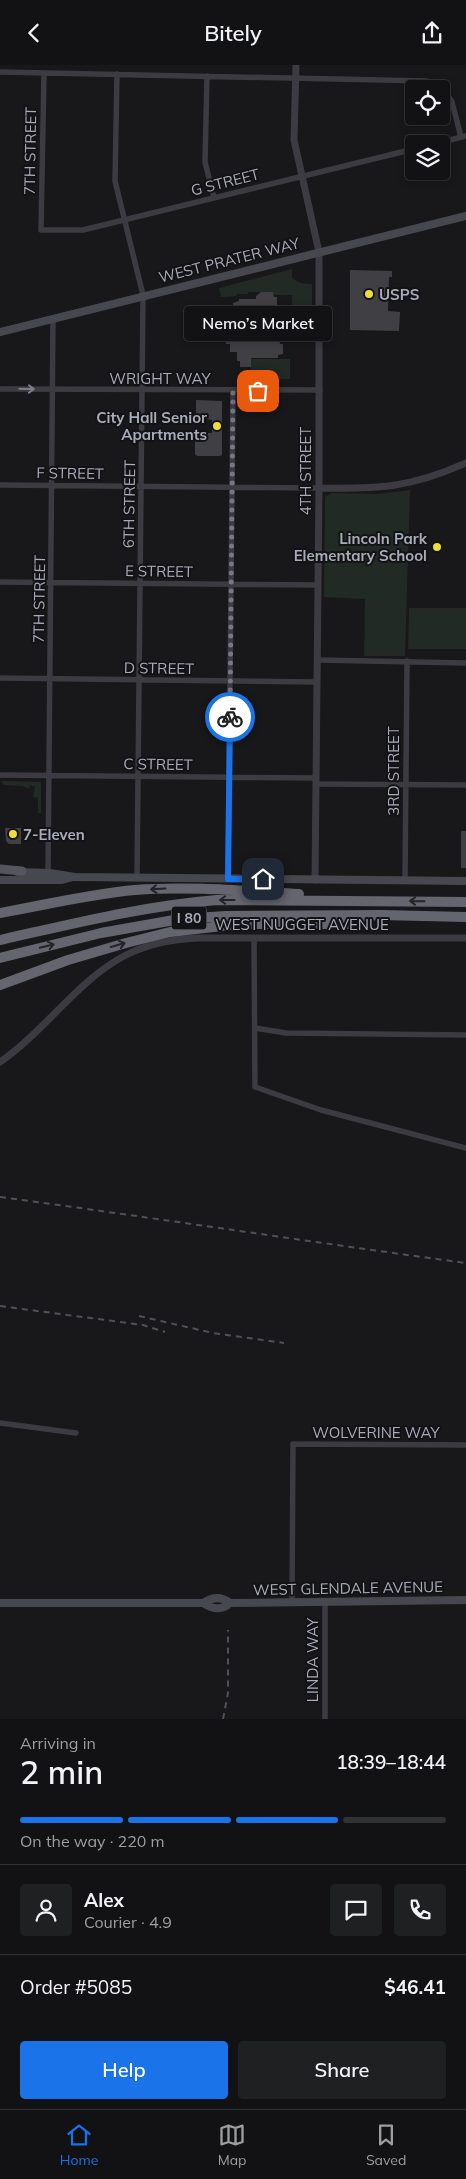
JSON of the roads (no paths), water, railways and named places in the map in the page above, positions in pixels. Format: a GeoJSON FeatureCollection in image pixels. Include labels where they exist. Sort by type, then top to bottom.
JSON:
{"type":"FeatureCollection","features":[{"type":"Feature","properties":{"kind":"highway"},"geometry":{"type":"LineString","coordinates":[[0,913],[92,896],[166,889],[312,895],[346,900]]}},
{"type":"Feature","properties":{"kind":"highway","name":"I 80"},"geometry":{"type":"LineString","coordinates":[[0,940],[108,915],[176,903],[217,900],[466,902]]}},
{"type":"Feature","properties":{"kind":"highway","name":"I 80"},"geometry":{"type":"LineString","coordinates":[[0,958],[101,933],[180,919],[226,916],[381,915],[466,917]]}},
{"type":"Feature","properties":{"kind":"highway"},"geometry":{"type":"LineString","coordinates":[[0,979],[38,970],[126,943],[183,930],[251,923],[350,924],[381,915]]}},
{"type":"Feature","properties":{"kind":"highway"},"geometry":{"type":"LineString","coordinates":[[0,985],[38,970]]}},
{"type":"Feature","properties":{"kind":"main road","name":"WEST PRATER WAY"},"geometry":{"type":"LineString","coordinates":[[0,332],[466,215]]}},
{"type":"Feature","properties":{"kind":"main road"},"geometry":{"type":"LineString","coordinates":[[0,871],[22,871],[62,880],[74,877],[466,881]]}},
{"type":"Feature","properties":{"kind":"main road"},"geometry":{"type":"LineString","coordinates":[[0,880],[48,876]]}},
{"type":"Feature","properties":{"kind":"main road","name":"WEST GLENDALE AVENUE"},"geometry":{"type":"LineString","coordinates":[[0,1603],[203,1603],[213,1608],[223,1608],[230,1603],[466,1600]]}},
{"type":"Feature","properties":{"kind":"street","name":"4TH STREET"},"geometry":{"type":"LineString","coordinates":[[296,65],[294,140],[319,252],[320,390],[315,880]]}},
{"type":"Feature","properties":{"kind":"street"},"geometry":{"type":"LineString","coordinates":[[0,72],[427,81],[443,87],[452,102],[463,137],[450,140]]}},
{"type":"Feature","properties":{"kind":"street","name":"7TH STREET"},"geometry":{"type":"LineString","coordinates":[[41,229],[44,73]]}},
{"type":"Feature","properties":{"kind":"street","name":"6TH STREET"},"geometry":{"type":"LineString","coordinates":[[117,75],[114,181],[143,295],[137,878]]}},
{"type":"Feature","properties":{"kind":"street"},"geometry":{"type":"LineString","coordinates":[[207,76],[205,162],[214,198]]}},
{"type":"Feature","properties":{"kind":"street","name":"G STREET"},"geometry":{"type":"LineString","coordinates":[[41,229],[82,231],[405,151]]}},
{"type":"Feature","properties":{"kind":"street","name":"7TH STREET"},"geometry":{"type":"LineString","coordinates":[[48,876],[53,319]]}},
{"type":"Feature","properties":{"kind":"street","name":"WRIGHT WAY"},"geometry":{"type":"LineString","coordinates":[[0,389],[320,390]]}},
{"type":"Feature","properties":{"kind":"street"},"geometry":{"type":"LineString","coordinates":[[228,879],[233,391]]}},
{"type":"Feature","properties":{"kind":"street"},"geometry":{"type":"LineString","coordinates":[[319,488],[377,489],[396,487],[427,479],[466,463]]}},
{"type":"Feature","properties":{"kind":"street","name":"F STREET"},"geometry":{"type":"LineString","coordinates":[[0,485],[319,488]]}},
{"type":"Feature","properties":{"kind":"street","name":"E STREET"},"geometry":{"type":"LineString","coordinates":[[0,582],[318,585]]}},
{"type":"Feature","properties":{"kind":"street"},"geometry":{"type":"LineString","coordinates":[[318,660],[466,663]]}},
{"type":"Feature","properties":{"kind":"street","name":"3RD STREET"},"geometry":{"type":"LineString","coordinates":[[405,881],[407,661]]}},
{"type":"Feature","properties":{"kind":"street","name":"D STREET"},"geometry":{"type":"LineString","coordinates":[[0,678],[317,682]]}},
{"type":"Feature","properties":{"kind":"street","name":"C STREET"},"geometry":{"type":"LineString","coordinates":[[0,775],[229,777],[406,785],[466,785]]}},
{"type":"Feature","properties":{"kind":"street"},"geometry":{"type":"LineString","coordinates":[[254,938],[255,1087],[321,1110],[466,1148]]}},
{"type":"Feature","properties":{"kind":"street","name":"WEST NUGGET AVENUE"},"geometry":{"type":"LineString","coordinates":[[0,1062],[100,972],[129,953],[150,945],[182,939],[466,938]]}},
{"type":"Feature","properties":{"kind":"street"},"geometry":{"type":"LineString","coordinates":[[255,1029],[286,1033],[466,1035]]}},
{"type":"Feature","properties":{"kind":"street"},"geometry":{"type":"LineString","coordinates":[[0,1423],[76,1433]]}},
{"type":"Feature","properties":{"kind":"street","name":"WOLVERINE WAY"},"geometry":{"type":"LineString","coordinates":[[292,1602],[293,1444],[466,1445]]}},
{"type":"Feature","properties":{"kind":"street","name":"LINDA WAY"},"geometry":{"type":"LineString","coordinates":[[325,1601],[325,1719]]}},
{"type":"Feature","properties":{"kind":"railway"},"geometry":{"type":"LineString","coordinates":[[0,1197],[466,1263]]}},
{"type":"Feature","properties":{"kind":"railway"},"geometry":{"type":"LineString","coordinates":[[0,1306],[143,1325],[165,1332]]}},
{"type":"Feature","properties":{"kind":"railway"},"geometry":{"type":"LineString","coordinates":[[139,1316],[213,1333],[284,1343]]}},
{"type":"Feature","properties":{"kind":"railway"},"geometry":{"type":"LineString","coordinates":[[223,1719],[228,1693],[228,1630]]}},
{"type":"Feature","properties":{"kind":"place","name":"USPS"},"geometry":{"type":"Point","coordinates":[369,294]}},
{"type":"Feature","properties":{"kind":"place","name":"Nemo’s Market"},"geometry":{"type":"Point","coordinates":[258,391]}},
{"type":"Feature","properties":{"kind":"place","name":"City Hall Senior Apartments"},"geometry":{"type":"Point","coordinates":[217,426]}},
{"type":"Feature","properties":{"kind":"place","name":"Lincoln Park Elementary School"},"geometry":{"type":"Point","coordinates":[437,547]}},
{"type":"Feature","properties":{"kind":"place","name":"7-Eleven"},"geometry":{"type":"Point","coordinates":[13,834]}}]}
